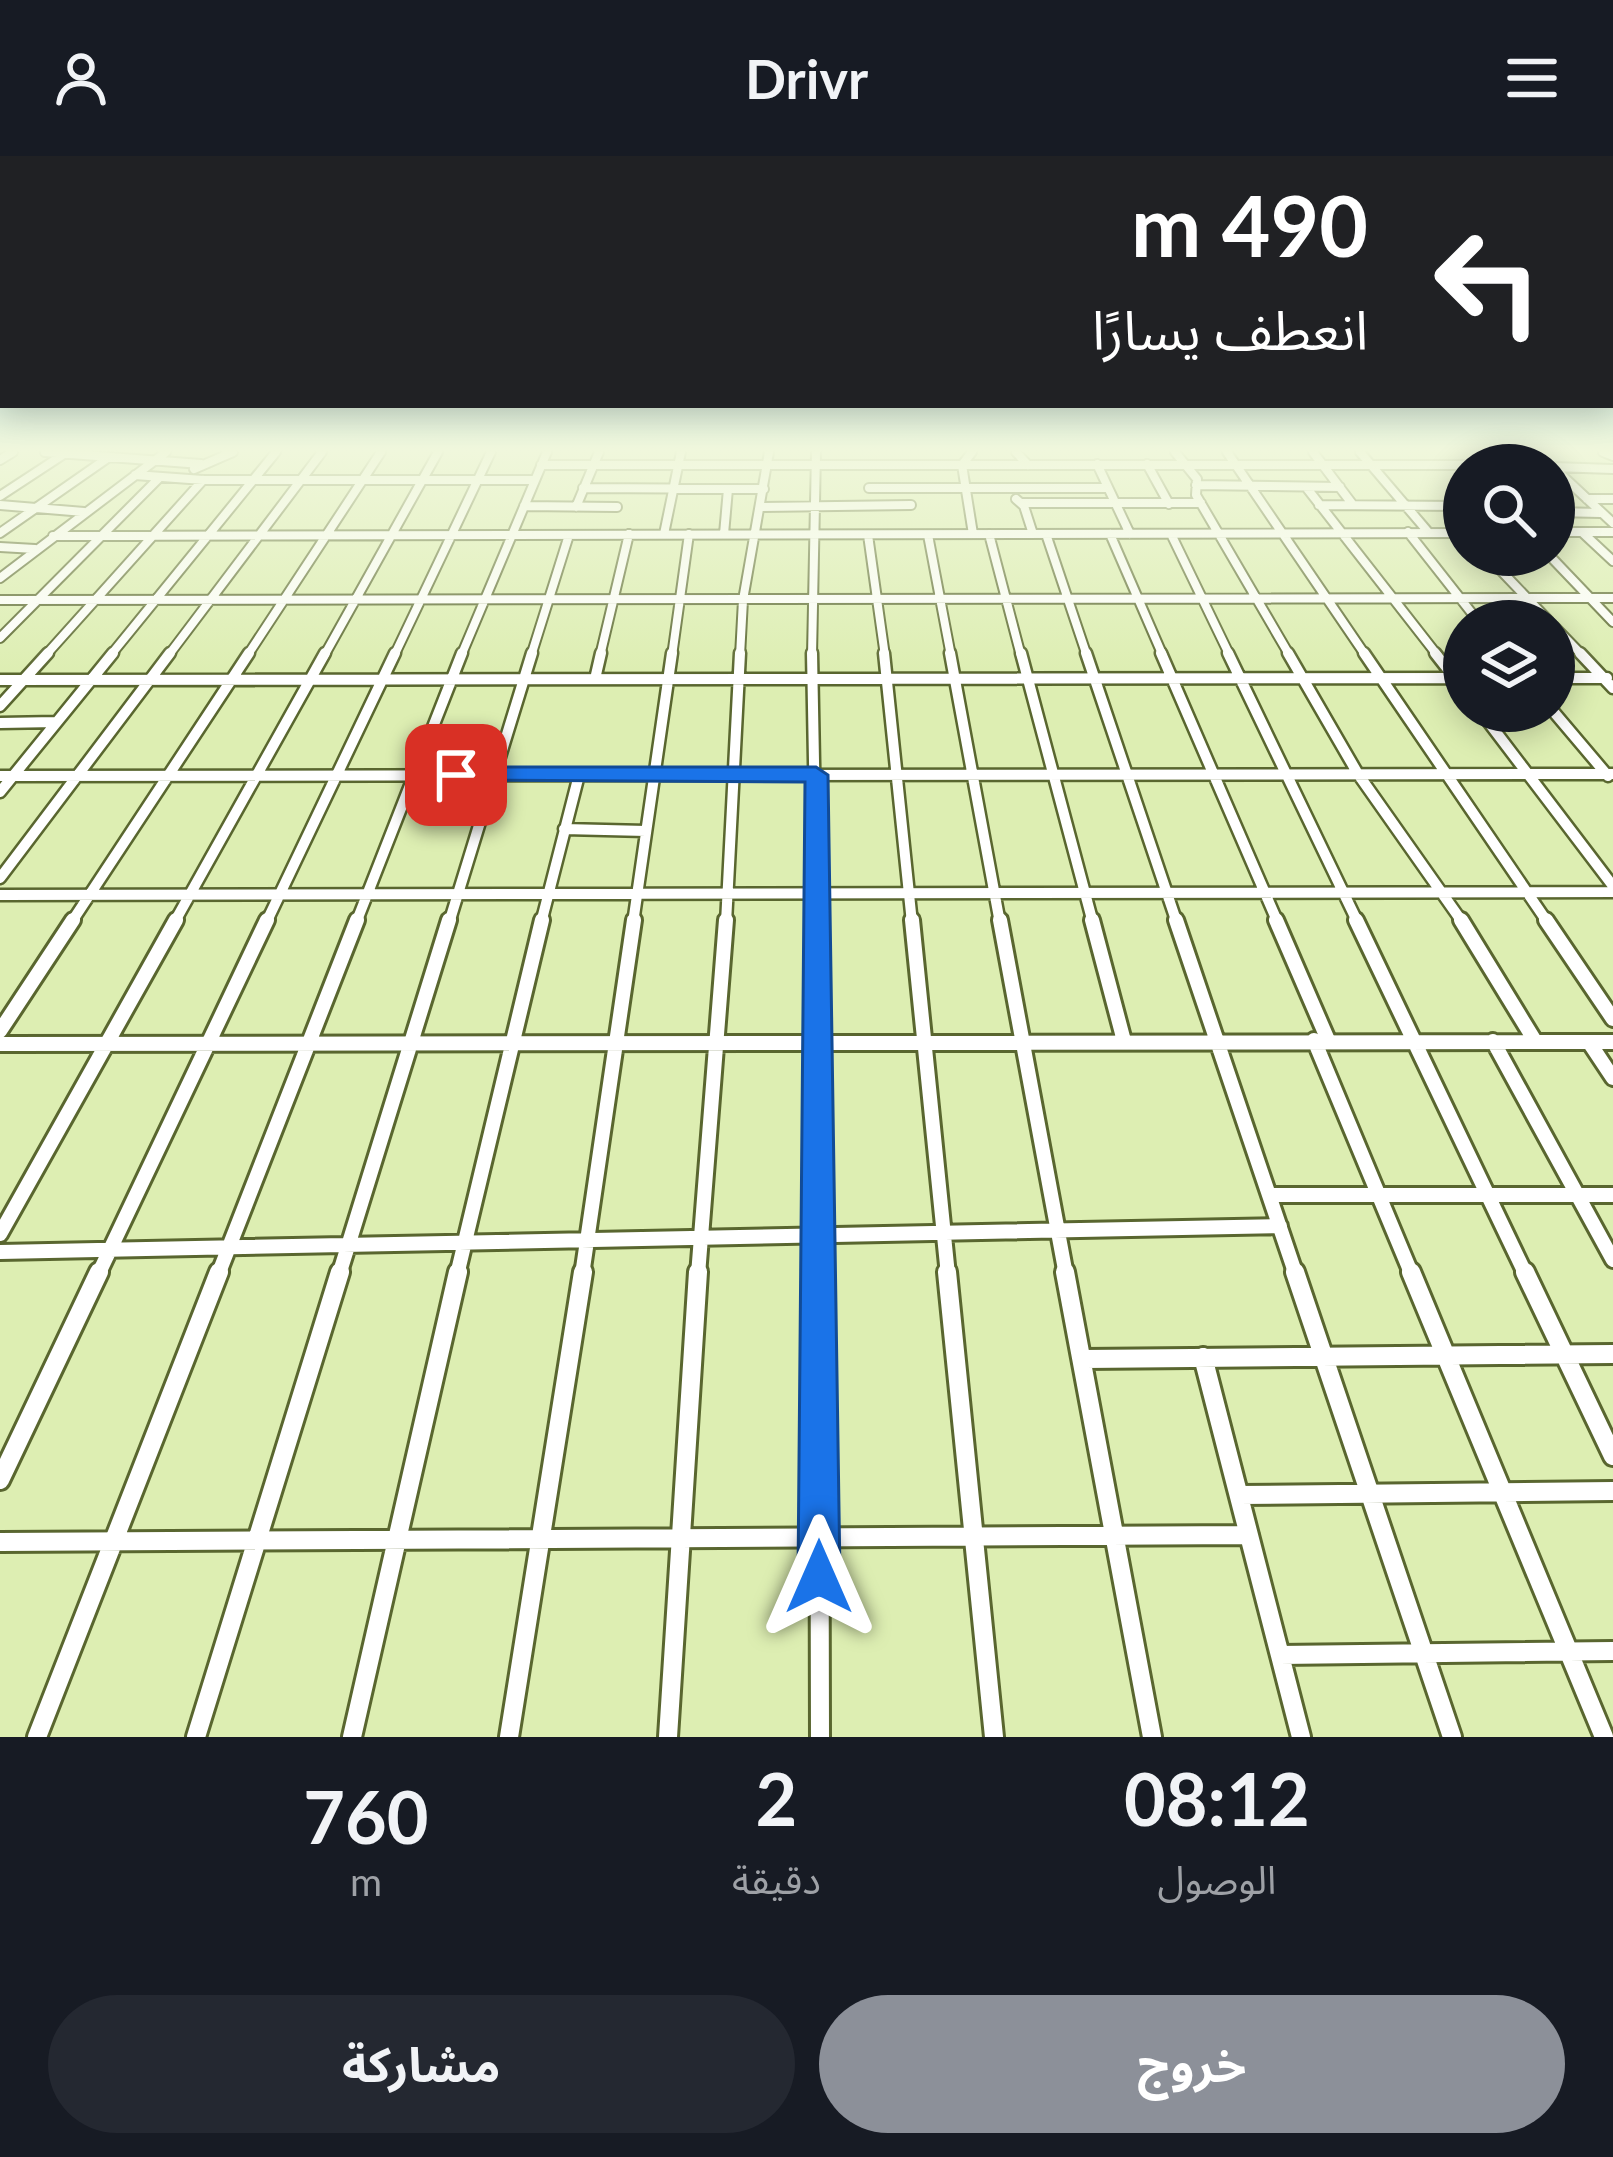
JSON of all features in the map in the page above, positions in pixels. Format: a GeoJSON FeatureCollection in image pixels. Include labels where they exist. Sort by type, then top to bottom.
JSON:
{"type":"FeatureCollection","features":[{"type":"Feature","properties":{"kind":"street"},"geometry":{"type":"LineString","coordinates":[[0,578],[66,526]]}},
{"type":"Feature","properties":{"kind":"street"},"geometry":{"type":"LineString","coordinates":[[0,638],[108,526]]}},
{"type":"Feature","properties":{"kind":"street"},"geometry":{"type":"LineString","coordinates":[[0,706],[161,526]]}},
{"type":"Feature","properties":{"kind":"street"},"geometry":{"type":"LineString","coordinates":[[0,792],[7,776],[214,526]]}},
{"type":"Feature","properties":{"kind":"street"},"geometry":{"type":"LineString","coordinates":[[0,878],[266,526]]}},
{"type":"Feature","properties":{"kind":"street"},"geometry":{"type":"LineString","coordinates":[[0,1031],[331,526]]}},
{"type":"Feature","properties":{"kind":"street"},"geometry":{"type":"LineString","coordinates":[[0,1234],[396,526]]}},
{"type":"Feature","properties":{"kind":"street"},"geometry":{"type":"LineString","coordinates":[[0,1480],[455,526]]}},
{"type":"Feature","properties":{"kind":"street"},"geometry":{"type":"LineString","coordinates":[[37,1737],[516,526]]}},
{"type":"Feature","properties":{"kind":"street"},"geometry":{"type":"LineString","coordinates":[[607,534],[610,526]]}},
{"type":"Feature","properties":{"kind":"street"},"geometry":{"type":"LineString","coordinates":[[664,534],[666,526]]}},
{"type":"Feature","properties":{"kind":"street"},"geometry":{"type":"LineString","coordinates":[[724,534],[725,526]]}},
{"type":"Feature","properties":{"kind":"street"},"geometry":{"type":"LineString","coordinates":[[668,1737],[713,1042],[729,894],[743,600],[757,526]]}},
{"type":"Feature","properties":{"kind":"street"},"geometry":{"type":"LineString","coordinates":[[814,526],[820,1737]]}},
{"type":"Feature","properties":{"kind":"street"},"geometry":{"type":"LineString","coordinates":[[918,526],[940,599],[976,775],[1152,1737]]}},
{"type":"Feature","properties":{"kind":"street"},"geometry":{"type":"LineString","coordinates":[[971,526],[973,534]]}},
{"type":"Feature","properties":{"kind":"street"},"geometry":{"type":"LineString","coordinates":[[1035,526],[1095,679],[1452,1737]]}},
{"type":"Feature","properties":{"kind":"street"},"geometry":{"type":"LineString","coordinates":[[1126,526],[1130,534]]}},
{"type":"Feature","properties":{"kind":"street"},"geometry":{"type":"LineString","coordinates":[[1215,526],[1358,774],[1442,890],[1534,1041]]}},
{"type":"Feature","properties":{"kind":"street"},"geometry":{"type":"LineString","coordinates":[[1278,526],[1613,1019]]}},
{"type":"Feature","properties":{"kind":"street"},"geometry":{"type":"LineString","coordinates":[[1336,526],[1443,659]]}},
{"type":"Feature","properties":{"kind":"street"},"geometry":{"type":"LineString","coordinates":[[1423,526],[1429,532]]}},
{"type":"Feature","properties":{"kind":"street"},"geometry":{"type":"LineString","coordinates":[[1575,532],[1613,528]]}},
{"type":"Feature","properties":{"kind":"street"},"geometry":{"type":"LineString","coordinates":[[1408,532],[1460,599]]}},
{"type":"Feature","properties":{"kind":"street"},"geometry":{"type":"LineString","coordinates":[[52,536],[1443,532]]}},
{"type":"Feature","properties":{"kind":"street"},"geometry":{"type":"LineString","coordinates":[[1582,532],[1613,561]]}},
{"type":"Feature","properties":{"kind":"street"},"geometry":{"type":"LineString","coordinates":[[1171,533],[1613,1456]]}},
{"type":"Feature","properties":{"kind":"street"},"geometry":{"type":"LineString","coordinates":[[595,679],[628,534]]}},
{"type":"Feature","properties":{"kind":"street"},"geometry":{"type":"LineString","coordinates":[[509,1737],[588,1240],[689,534]]}},
{"type":"Feature","properties":{"kind":"street"},"geometry":{"type":"LineString","coordinates":[[989,534],[1124,1041]]}},
{"type":"Feature","properties":{"kind":"street"},"geometry":{"type":"LineString","coordinates":[[1110,534],[1265,894],[1378,1195],[1604,1737]]}},
{"type":"Feature","properties":{"kind":"street"},"geometry":{"type":"LineString","coordinates":[[196,1737],[569,535]]}},
{"type":"Feature","properties":{"kind":"street"},"geometry":{"type":"LineString","coordinates":[[868,535],[888,679],[994,1737]]}},
{"type":"Feature","properties":{"kind":"street"},"geometry":{"type":"LineString","coordinates":[[0,547],[36,549]]}},
{"type":"Feature","properties":{"kind":"street"},"geometry":{"type":"LineString","coordinates":[[1506,576],[1527,598]]}},
{"type":"Feature","properties":{"kind":"street"},"geometry":{"type":"LineString","coordinates":[[1569,576],[1613,622]]}},
{"type":"Feature","properties":{"kind":"street"},"geometry":{"type":"LineString","coordinates":[[0,600],[1613,598]]}},
{"type":"Feature","properties":{"kind":"street"},"geometry":{"type":"LineString","coordinates":[[1575,646],[1613,688]]}},
{"type":"Feature","properties":{"kind":"street"},"geometry":{"type":"LineString","coordinates":[[0,680],[1443,678]]}},
{"type":"Feature","properties":{"kind":"street"},"geometry":{"type":"LineString","coordinates":[[1575,678],[1608,678]]}},
{"type":"Feature","properties":{"kind":"street"},"geometry":{"type":"LineString","coordinates":[[0,723],[56,722]]}},
{"type":"Feature","properties":{"kind":"street"},"geometry":{"type":"LineString","coordinates":[[1496,732],[1613,889]]}},
{"type":"Feature","properties":{"kind":"street"},"geometry":{"type":"LineString","coordinates":[[1572,732],[1611,776]]}},
{"type":"Feature","properties":{"kind":"street"},"geometry":{"type":"LineString","coordinates":[[352,1737],[510,1043],[579,775]]}},
{"type":"Feature","properties":{"kind":"street"},"geometry":{"type":"LineString","coordinates":[[7,776],[1611,776]]}},
{"type":"Feature","properties":{"kind":"street"},"geometry":{"type":"LineString","coordinates":[[564,829],[646,831]]}},
{"type":"Feature","properties":{"kind":"street"},"geometry":{"type":"LineString","coordinates":[[0,895],[1265,894],[1613,889]]}},
{"type":"Feature","properties":{"kind":"street"},"geometry":{"type":"LineString","coordinates":[[1493,1041],[1613,1260]]}},
{"type":"Feature","properties":{"kind":"street"},"geometry":{"type":"LineString","coordinates":[[1589,1042],[1613,1078]]}},
{"type":"Feature","properties":{"kind":"street"},"geometry":{"type":"LineString","coordinates":[[0,1044],[1613,1042]]}},
{"type":"Feature","properties":{"kind":"street"},"geometry":{"type":"LineString","coordinates":[[1269,1195],[1613,1195]]}},
{"type":"Feature","properties":{"kind":"street"},"geometry":{"type":"LineString","coordinates":[[0,1252],[1280,1226]]}},
{"type":"Feature","properties":{"kind":"street"},"geometry":{"type":"LineString","coordinates":[[1085,1359],[1613,1354]]}},
{"type":"Feature","properties":{"kind":"street"},"geometry":{"type":"LineString","coordinates":[[1203,1357],[1301,1737]]}},
{"type":"Feature","properties":{"kind":"street"},"geometry":{"type":"LineString","coordinates":[[1239,1496],[1613,1491]]}},
{"type":"Feature","properties":{"kind":"street"},"geometry":{"type":"LineString","coordinates":[[0,1542],[1249,1535]]}},
{"type":"Feature","properties":{"kind":"street"},"geometry":{"type":"LineString","coordinates":[[1280,1655],[1613,1651]]}},
{"type":"Feature","properties":{"kind":"route"},"geometry":{"type":"LineString","coordinates":[[456,775],[816,775],[819,1577]]}}]}
